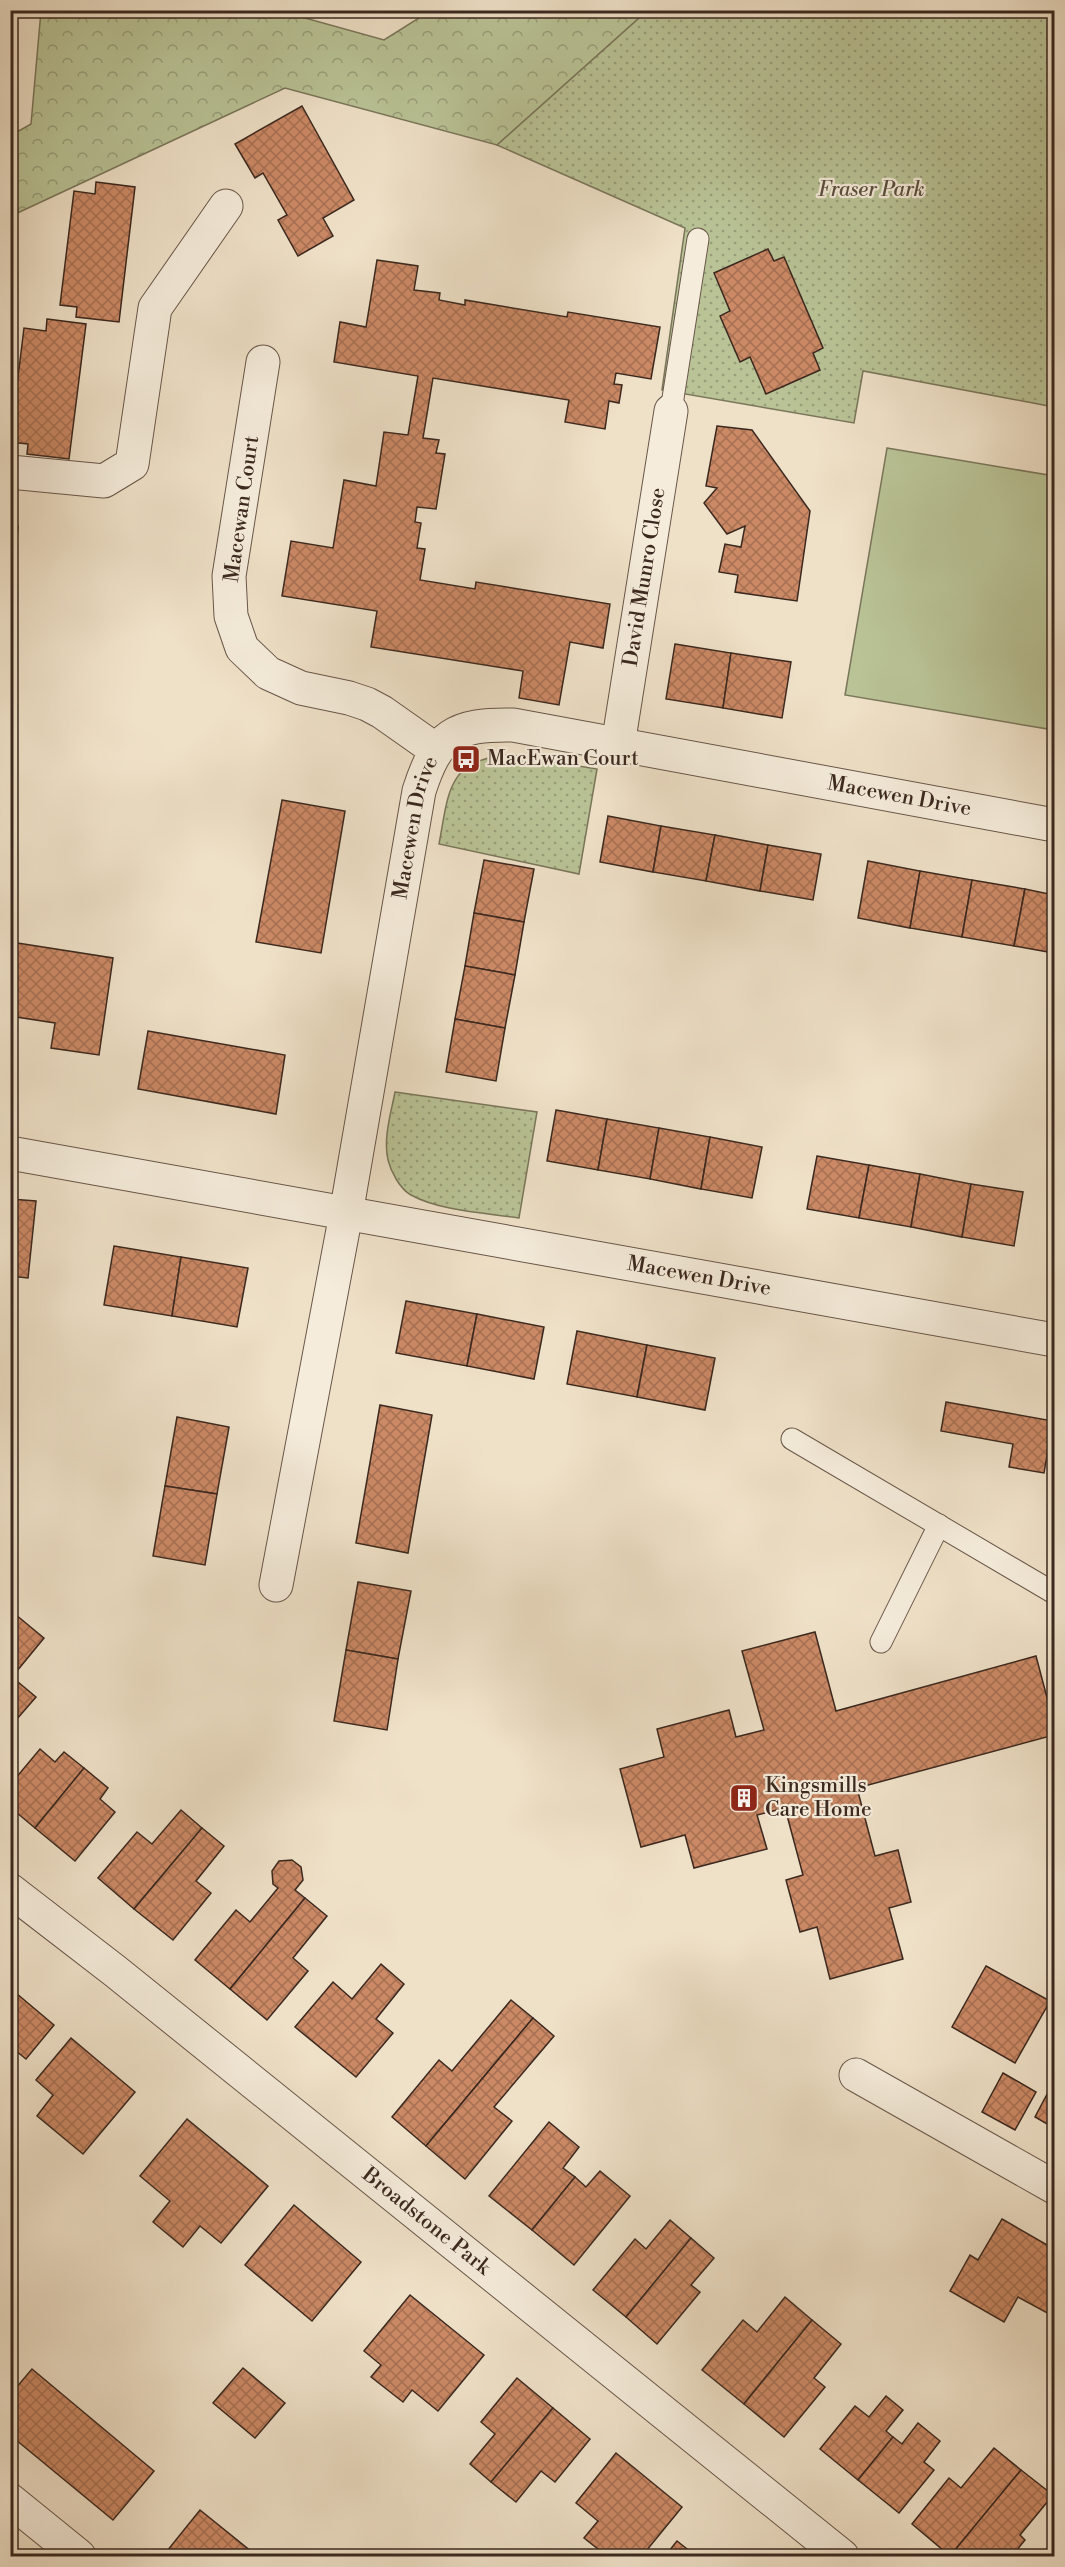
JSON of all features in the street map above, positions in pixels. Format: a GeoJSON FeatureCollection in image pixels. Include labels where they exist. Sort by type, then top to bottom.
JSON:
{"type":"FeatureCollection","features":[{"type":"Feature","properties":{"kind":"street"},"geometry":{"type":"LineString","coordinates":[[10,472],[104,481],[132,464],[155,308],[226,206]]}},
{"type":"Feature","properties":{"kind":"street","name":"Macewan Court"},"geometry":{"type":"LineString","coordinates":[[263,362],[229,576],[231,616],[242,648],[268,673],[301,688],[367,704],[436,750]]}},
{"type":"Feature","properties":{"kind":"street","name":"David Munro Close"},"geometry":{"type":"LineString","coordinates":[[618,745],[671,411]]}},
{"type":"Feature","properties":{"kind":"street","name":"Macewen Drive"},"geometry":{"type":"LineString","coordinates":[[276,1585],[346,1214],[419,791],[428,765],[443,742],[464,729],[486,724],[513,725],[1054,825]]}},
{"type":"Feature","properties":{"kind":"street","name":"Macewen Drive"},"geometry":{"type":"LineString","coordinates":[[10,1153],[1054,1340]]}},
{"type":"Feature","properties":{"kind":"street","name":"Broadstone Park"},"geometry":{"type":"LineString","coordinates":[[10,1890],[115,1971],[842,2556]]}},
{"type":"Feature","properties":{"kind":"street"},"geometry":{"type":"LineString","coordinates":[[856,2075],[1054,2187]]}},
{"type":"Feature","properties":{"kind":"street"},"geometry":{"type":"LineString","coordinates":[[10,2500],[79,2556]]}},
{"type":"Feature","properties":{"kind":"lane"},"geometry":{"type":"LineString","coordinates":[[671,411],[698,239]]}},
{"type":"Feature","properties":{"kind":"lane"},"geometry":{"type":"LineString","coordinates":[[792,1439],[1054,1593]]}},
{"type":"Feature","properties":{"kind":"lane"},"geometry":{"type":"LineString","coordinates":[[881,1642],[939,1526]]}},
{"type":"Feature","properties":{"kind":"green space"},"geometry":{"type":"Polygon","coordinates":[[[41,11],[280,11],[384,40],[430,11],[647,11],[497,145],[285,88],[11,216],[10,136],[31,124],[41,11]]]}},
{"type":"Feature","properties":{"kind":"green space","name":"Fraser Park"},"geometry":{"type":"Polygon","coordinates":[[[647,11],[1054,11],[1054,407],[863,371],[854,423],[662,390],[685,228],[497,145],[647,11]]]}},
{"type":"Feature","properties":{"kind":"green space"},"geometry":{"type":"Polygon","coordinates":[[[887,448],[1054,476],[1054,730],[845,695],[887,448]]]}},
{"type":"Feature","properties":{"kind":"green space"},"geometry":{"type":"Polygon","coordinates":[[[512,755],[597,769],[579,874],[439,844],[449,793],[463,771],[475,763],[512,755]]]}},
{"type":"Feature","properties":{"kind":"green space"},"geometry":{"type":"Polygon","coordinates":[[[395,1092],[537,1112],[519,1218],[435,1205],[403,1189],[391,1170],[386,1143],[395,1092]]]}},
{"type":"Feature","properties":{"kind":"building"},"geometry":{"type":"Polygon","coordinates":[[[302,106],[354,200],[323,218],[333,236],[298,256],[278,220],[287,215],[263,173],[255,178],[235,144],[302,106]]]}},
{"type":"Feature","properties":{"kind":"building"},"geometry":{"type":"Polygon","coordinates":[[[96,182],[135,187],[119,322],[76,317],[77,307],[60,305],[74,191],[95,194],[96,182]]]}},
{"type":"Feature","properties":{"kind":"building"},"geometry":{"type":"Polygon","coordinates":[[[768,249],[774,261],[784,257],[823,348],[813,353],[820,370],[766,394],[750,357],[740,362],[720,316],[730,311],[714,273],[768,249]]]}},
{"type":"Feature","properties":{"kind":"building"},"geometry":{"type":"Polygon","coordinates":[[[377,260],[418,266],[414,290],[440,293],[439,300],[465,305],[465,300],[567,317],[568,312],[660,327],[651,379],[616,373],[614,384],[622,385],[619,403],[609,401],[605,429],[565,422],[569,400],[433,378],[423,438],[439,440],[436,453],[445,454],[436,509],[417,507],[415,522],[421,523],[417,548],[425,549],[420,580],[475,589],[476,582],[610,604],[603,648],[570,642],[559,705],[519,698],[523,671],[371,647],[377,611],[282,596],[291,541],[333,548],[344,480],[376,486],[384,432],[408,435],[418,376],[334,362],[340,322],[366,327],[377,260]]]}},
{"type":"Feature","properties":{"kind":"building"},"geometry":{"type":"Polygon","coordinates":[[[47,319],[86,324],[69,459],[27,454],[28,444],[10,442],[24,328],[46,331],[47,319]]]}},
{"type":"Feature","properties":{"kind":"building"},"geometry":{"type":"Polygon","coordinates":[[[717,426],[752,430],[810,511],[797,601],[735,592],[738,575],[719,572],[725,544],[741,547],[745,526],[727,534],[704,503],[717,488],[706,486],[717,426]]]}},
{"type":"Feature","properties":{"kind":"building"},"geometry":{"type":"Polygon","coordinates":[[[10,526],[18,526],[15,567],[10,566],[10,526]]]}},
{"type":"Feature","properties":{"kind":"building"},"geometry":{"type":"Polygon","coordinates":[[[675,644],[731,653],[723,708],[666,699],[675,644]]]}},
{"type":"Feature","properties":{"kind":"building"},"geometry":{"type":"Polygon","coordinates":[[[731,653],[791,662],[782,718],[723,708],[731,653]]]}},
{"type":"Feature","properties":{"kind":"building"},"geometry":{"type":"Polygon","coordinates":[[[282,800],[345,811],[321,953],[256,942],[282,800]]]}},
{"type":"Feature","properties":{"kind":"building"},"geometry":{"type":"Polygon","coordinates":[[[608,816],[661,826],[653,872],[600,862],[608,816]]]}},
{"type":"Feature","properties":{"kind":"building"},"geometry":{"type":"Polygon","coordinates":[[[661,826],[715,835],[706,881],[653,872],[661,826]]]}},
{"type":"Feature","properties":{"kind":"building"},"geometry":{"type":"Polygon","coordinates":[[[715,835],[768,845],[760,891],[706,881],[715,835]]]}},
{"type":"Feature","properties":{"kind":"building"},"geometry":{"type":"Polygon","coordinates":[[[768,845],[821,854],[813,900],[760,891],[768,845]]]}},
{"type":"Feature","properties":{"kind":"building"},"geometry":{"type":"Polygon","coordinates":[[[484,860],[534,869],[524,922],[474,913],[484,860]]]}},
{"type":"Feature","properties":{"kind":"building"},"geometry":{"type":"Polygon","coordinates":[[[868,861],[920,871],[910,928],[858,918],[868,861]]]}},
{"type":"Feature","properties":{"kind":"building"},"geometry":{"type":"Polygon","coordinates":[[[920,871],[972,880],[962,937],[910,928],[920,871]]]}},
{"type":"Feature","properties":{"kind":"building"},"geometry":{"type":"Polygon","coordinates":[[[972,880],[1025,889],[1014,946],[962,937],[972,880]]]}},
{"type":"Feature","properties":{"kind":"building"},"geometry":{"type":"Polygon","coordinates":[[[1025,889],[1054,895],[1054,953],[1014,946],[1025,889]]]}},
{"type":"Feature","properties":{"kind":"building"},"geometry":{"type":"Polygon","coordinates":[[[474,913],[524,922],[515,975],[465,966],[474,913]]]}},
{"type":"Feature","properties":{"kind":"building"},"geometry":{"type":"Polygon","coordinates":[[[11,942],[113,958],[99,1055],[51,1048],[55,1023],[10,1016],[11,942]]]}},
{"type":"Feature","properties":{"kind":"building"},"geometry":{"type":"Polygon","coordinates":[[[465,966],[515,975],[505,1028],[455,1019],[465,966]]]}},
{"type":"Feature","properties":{"kind":"building"},"geometry":{"type":"Polygon","coordinates":[[[455,1019],[505,1028],[496,1081],[446,1072],[455,1019]]]}},
{"type":"Feature","properties":{"kind":"building"},"geometry":{"type":"Polygon","coordinates":[[[148,1031],[285,1055],[276,1114],[138,1089],[148,1031]]]}},
{"type":"Feature","properties":{"kind":"building"},"geometry":{"type":"Polygon","coordinates":[[[556,1110],[607,1119],[598,1170],[547,1161],[556,1110]]]}},
{"type":"Feature","properties":{"kind":"building"},"geometry":{"type":"Polygon","coordinates":[[[607,1119],[659,1128],[650,1179],[598,1170],[607,1119]]]}},
{"type":"Feature","properties":{"kind":"building"},"geometry":{"type":"Polygon","coordinates":[[[659,1128],[710,1137],[701,1189],[650,1179],[659,1128]]]}},
{"type":"Feature","properties":{"kind":"building"},"geometry":{"type":"Polygon","coordinates":[[[710,1137],[762,1147],[752,1198],[701,1189],[710,1137]]]}},
{"type":"Feature","properties":{"kind":"building"},"geometry":{"type":"Polygon","coordinates":[[[817,1156],[869,1165],[859,1218],[807,1209],[817,1156]]]}},
{"type":"Feature","properties":{"kind":"building"},"geometry":{"type":"Polygon","coordinates":[[[869,1165],[920,1174],[911,1227],[859,1218],[869,1165]]]}},
{"type":"Feature","properties":{"kind":"building"},"geometry":{"type":"Polygon","coordinates":[[[920,1174],[971,1184],[962,1237],[911,1227],[920,1174]]]}},
{"type":"Feature","properties":{"kind":"building"},"geometry":{"type":"Polygon","coordinates":[[[971,1184],[1023,1192],[1014,1246],[962,1237],[971,1184]]]}},
{"type":"Feature","properties":{"kind":"building"},"geometry":{"type":"Polygon","coordinates":[[[10,1199],[36,1201],[28,1278],[10,1276],[10,1199]]]}},
{"type":"Feature","properties":{"kind":"building"},"geometry":{"type":"Polygon","coordinates":[[[114,1246],[181,1257],[172,1316],[104,1305],[114,1246]]]}},
{"type":"Feature","properties":{"kind":"building"},"geometry":{"type":"Polygon","coordinates":[[[181,1257],[248,1268],[237,1327],[172,1316],[181,1257]]]}},
{"type":"Feature","properties":{"kind":"building"},"geometry":{"type":"Polygon","coordinates":[[[406,1301],[477,1314],[467,1366],[396,1353],[406,1301]]]}},
{"type":"Feature","properties":{"kind":"building"},"geometry":{"type":"Polygon","coordinates":[[[477,1314],[544,1327],[534,1379],[467,1366],[477,1314]]]}},
{"type":"Feature","properties":{"kind":"building"},"geometry":{"type":"Polygon","coordinates":[[[577,1331],[647,1345],[637,1397],[567,1384],[577,1331]]]}},
{"type":"Feature","properties":{"kind":"building"},"geometry":{"type":"Polygon","coordinates":[[[647,1345],[715,1358],[705,1410],[637,1397],[647,1345]]]}},
{"type":"Feature","properties":{"kind":"building"},"geometry":{"type":"Polygon","coordinates":[[[946,1402],[1053,1421],[1044,1473],[1009,1467],[1013,1444],[941,1431],[946,1402]]]}},
{"type":"Feature","properties":{"kind":"building"},"geometry":{"type":"Polygon","coordinates":[[[380,1405],[432,1415],[408,1553],[356,1543],[380,1405]]]}},
{"type":"Feature","properties":{"kind":"building"},"geometry":{"type":"Polygon","coordinates":[[[177,1417],[229,1427],[217,1494],[165,1486],[177,1417]]]}},
{"type":"Feature","properties":{"kind":"building"},"geometry":{"type":"Polygon","coordinates":[[[165,1486],[217,1494],[205,1565],[153,1556],[165,1486]]]}},
{"type":"Feature","properties":{"kind":"building"},"geometry":{"type":"Polygon","coordinates":[[[358,1582],[411,1591],[398,1659],[346,1650],[358,1582]]]}},
{"type":"Feature","properties":{"kind":"building"},"geometry":{"type":"Polygon","coordinates":[[[10,1610],[44,1638],[12,1677],[36,1697],[10,1727],[10,1610]]]}},
{"type":"Feature","properties":{"kind":"building","name":"Kingsmills Care Home"},"geometry":{"type":"Polygon","coordinates":[[[815,1632],[836,1711],[1036,1656],[1054,1724],[1054,1735],[857,1788],[875,1856],[898,1850],[911,1902],[889,1908],[903,1959],[830,1979],[817,1927],[800,1932],[786,1880],[803,1875],[785,1808],[757,1815],[767,1849],[694,1868],[685,1835],[641,1847],[620,1769],[664,1757],[657,1729],[729,1710],[736,1737],[764,1730],[742,1651],[815,1632]]]}},
{"type":"Feature","properties":{"kind":"building"},"geometry":{"type":"Polygon","coordinates":[[[346,1650],[398,1659],[387,1730],[334,1721],[346,1650]]]}},
{"type":"Feature","properties":{"kind":"building"},"geometry":{"type":"Polygon","coordinates":[[[40,1749],[55,1762],[64,1752],[84,1768],[35,1828],[10,1807],[10,1785],[40,1749]]]}},
{"type":"Feature","properties":{"kind":"building"},"geometry":{"type":"Polygon","coordinates":[[[84,1768],[108,1788],[100,1799],[115,1812],[75,1861],[35,1828],[84,1768]]]}},
{"type":"Feature","properties":{"kind":"building"},"geometry":{"type":"Polygon","coordinates":[[[181,1810],[202,1828],[134,1909],[98,1878],[137,1832],[152,1844],[181,1810]]]}},
{"type":"Feature","properties":{"kind":"building"},"geometry":{"type":"Polygon","coordinates":[[[202,1828],[224,1846],[196,1881],[211,1893],[173,1940],[134,1909],[202,1828]]]}},
{"type":"Feature","properties":{"kind":"building"},"geometry":{"type":"Polygon","coordinates":[[[292,1860],[301,1867],[303,1880],[295,1890],[305,1898],[230,1989],[195,1960],[236,1910],[250,1922],[278,1888],[273,1884],[272,1871],[279,1861],[292,1860]]]}},
{"type":"Feature","properties":{"kind":"building"},"geometry":{"type":"Polygon","coordinates":[[[305,1898],[327,1916],[293,1958],[308,1971],[267,2020],[230,1989],[305,1898]]]}},
{"type":"Feature","properties":{"kind":"building"},"geometry":{"type":"Polygon","coordinates":[[[381,1964],[404,1984],[376,2019],[393,2033],[356,2077],[295,2027],[333,1982],[352,1999],[381,1964]]]}},
{"type":"Feature","properties":{"kind":"building"},"geometry":{"type":"Polygon","coordinates":[[[986,1966],[1050,2001],[1015,2063],[952,2027],[986,1966]]]}},
{"type":"Feature","properties":{"kind":"building"},"geometry":{"type":"Polygon","coordinates":[[[10,1988],[54,2025],[26,2059],[16,2051],[10,2057],[10,1988]]]}},
{"type":"Feature","properties":{"kind":"building"},"geometry":{"type":"Polygon","coordinates":[[[511,2000],[533,2018],[426,2146],[392,2117],[439,2060],[452,2071],[511,2000]]]}},
{"type":"Feature","properties":{"kind":"building"},"geometry":{"type":"Polygon","coordinates":[[[533,2018],[554,2036],[494,2107],[512,2121],[465,2179],[426,2146],[533,2018]]]}},
{"type":"Feature","properties":{"kind":"building"},"geometry":{"type":"Polygon","coordinates":[[[71,2038],[135,2092],[83,2154],[37,2116],[53,2095],[36,2080],[71,2038]]]}},
{"type":"Feature","properties":{"kind":"building"},"geometry":{"type":"Polygon","coordinates":[[[1003,2073],[1036,2092],[1015,2130],[982,2112],[1003,2073]]]}},
{"type":"Feature","properties":{"kind":"building"},"geometry":{"type":"Polygon","coordinates":[[[1054,2081],[1054,2128],[1035,2117],[1054,2081]]]}},
{"type":"Feature","properties":{"kind":"building"},"geometry":{"type":"Polygon","coordinates":[[[187,2119],[268,2186],[221,2243],[200,2226],[183,2247],[153,2222],[170,2201],[140,2176],[187,2119]]]}},
{"type":"Feature","properties":{"kind":"building"},"geometry":{"type":"Polygon","coordinates":[[[549,2122],[579,2147],[563,2168],[575,2177],[532,2230],[489,2196],[549,2122]]]}},
{"type":"Feature","properties":{"kind":"building"},"geometry":{"type":"Polygon","coordinates":[[[600,2171],[630,2196],[574,2265],[532,2230],[575,2177],[586,2187],[600,2171]]]}},
{"type":"Feature","properties":{"kind":"building"},"geometry":{"type":"Polygon","coordinates":[[[294,2205],[361,2262],[312,2321],[245,2265],[294,2205]]]}},
{"type":"Feature","properties":{"kind":"building"},"geometry":{"type":"Polygon","coordinates":[[[1002,2219],[1054,2249],[1054,2308],[1051,2315],[1018,2297],[1004,2322],[950,2291],[970,2255],[978,2260],[1002,2219]]]}},
{"type":"Feature","properties":{"kind":"building"},"geometry":{"type":"Polygon","coordinates":[[[670,2220],[691,2238],[626,2317],[593,2290],[635,2239],[646,2249],[670,2220]]]}},
{"type":"Feature","properties":{"kind":"building"},"geometry":{"type":"Polygon","coordinates":[[[691,2238],[714,2258],[691,2285],[700,2292],[657,2344],[626,2317],[691,2238]]]}},
{"type":"Feature","properties":{"kind":"building"},"geometry":{"type":"Polygon","coordinates":[[[410,2295],[484,2355],[438,2411],[412,2390],[403,2402],[371,2377],[381,2365],[364,2351],[410,2295]]]}},
{"type":"Feature","properties":{"kind":"building"},"geometry":{"type":"Polygon","coordinates":[[[785,2297],[812,2320],[744,2404],[702,2370],[743,2320],[757,2332],[785,2297]]]}},
{"type":"Feature","properties":{"kind":"building"},"geometry":{"type":"Polygon","coordinates":[[[812,2320],[841,2344],[814,2378],[825,2387],[784,2437],[744,2404],[812,2320]]]}},
{"type":"Feature","properties":{"kind":"building"},"geometry":{"type":"Polygon","coordinates":[[[243,2368],[285,2403],[255,2438],[213,2403],[243,2368]]]}},
{"type":"Feature","properties":{"kind":"building"},"geometry":{"type":"Polygon","coordinates":[[[32,2369],[154,2471],[113,2520],[10,2435],[10,2395],[32,2369]]]}},
{"type":"Feature","properties":{"kind":"building"},"geometry":{"type":"Polygon","coordinates":[[[517,2378],[553,2408],[491,2482],[470,2464],[495,2434],[481,2422],[517,2378]]]}},
{"type":"Feature","properties":{"kind":"building"},"geometry":{"type":"Polygon","coordinates":[[[886,2396],[903,2410],[886,2431],[893,2437],[858,2480],[820,2449],[855,2406],[869,2417],[886,2396]]]}},
{"type":"Feature","properties":{"kind":"building"},"geometry":{"type":"Polygon","coordinates":[[[553,2408],[590,2439],[555,2482],[541,2471],[516,2502],[491,2482],[553,2408]]]}},
{"type":"Feature","properties":{"kind":"building"},"geometry":{"type":"Polygon","coordinates":[[[918,2423],[940,2441],[924,2462],[934,2470],[899,2513],[858,2480],[893,2437],[902,2444],[918,2423]]]}},
{"type":"Feature","properties":{"kind":"building"},"geometry":{"type":"Polygon","coordinates":[[[994,2448],[1021,2470],[950,2556],[912,2524],[949,2478],[961,2488],[994,2448]]]}},
{"type":"Feature","properties":{"kind":"building"},"geometry":{"type":"Polygon","coordinates":[[[616,2453],[682,2507],[642,2556],[607,2556],[584,2538],[598,2521],[576,2503],[616,2453]]]}},
{"type":"Feature","properties":{"kind":"building"},"geometry":{"type":"Polygon","coordinates":[[[1021,2470],[1053,2495],[1020,2535],[1025,2540],[1012,2556],[950,2556],[1021,2470]]]}},
{"type":"Feature","properties":{"kind":"building"},"geometry":{"type":"Polygon","coordinates":[[[200,2510],[257,2556],[163,2556],[200,2510]]]}},
{"type":"Feature","properties":{"kind":"building"},"geometry":{"type":"Polygon","coordinates":[[[677,2541],[696,2556],[665,2556],[677,2541]]]}},
{"type":"Feature","properties":{"kind":"building"},"geometry":{"type":"Polygon","coordinates":[[[1049,2546],[1054,2550],[1054,2556],[1041,2556],[1049,2546]]]}},
{"type":"Feature","properties":{"kind":"place","name":"MacEwan Court"},"geometry":{"type":"Point","coordinates":[466,759]}},
{"type":"Feature","properties":{"kind":"place","name":"Kingsmills Care Home"},"geometry":{"type":"Point","coordinates":[744,1798]}}]}
